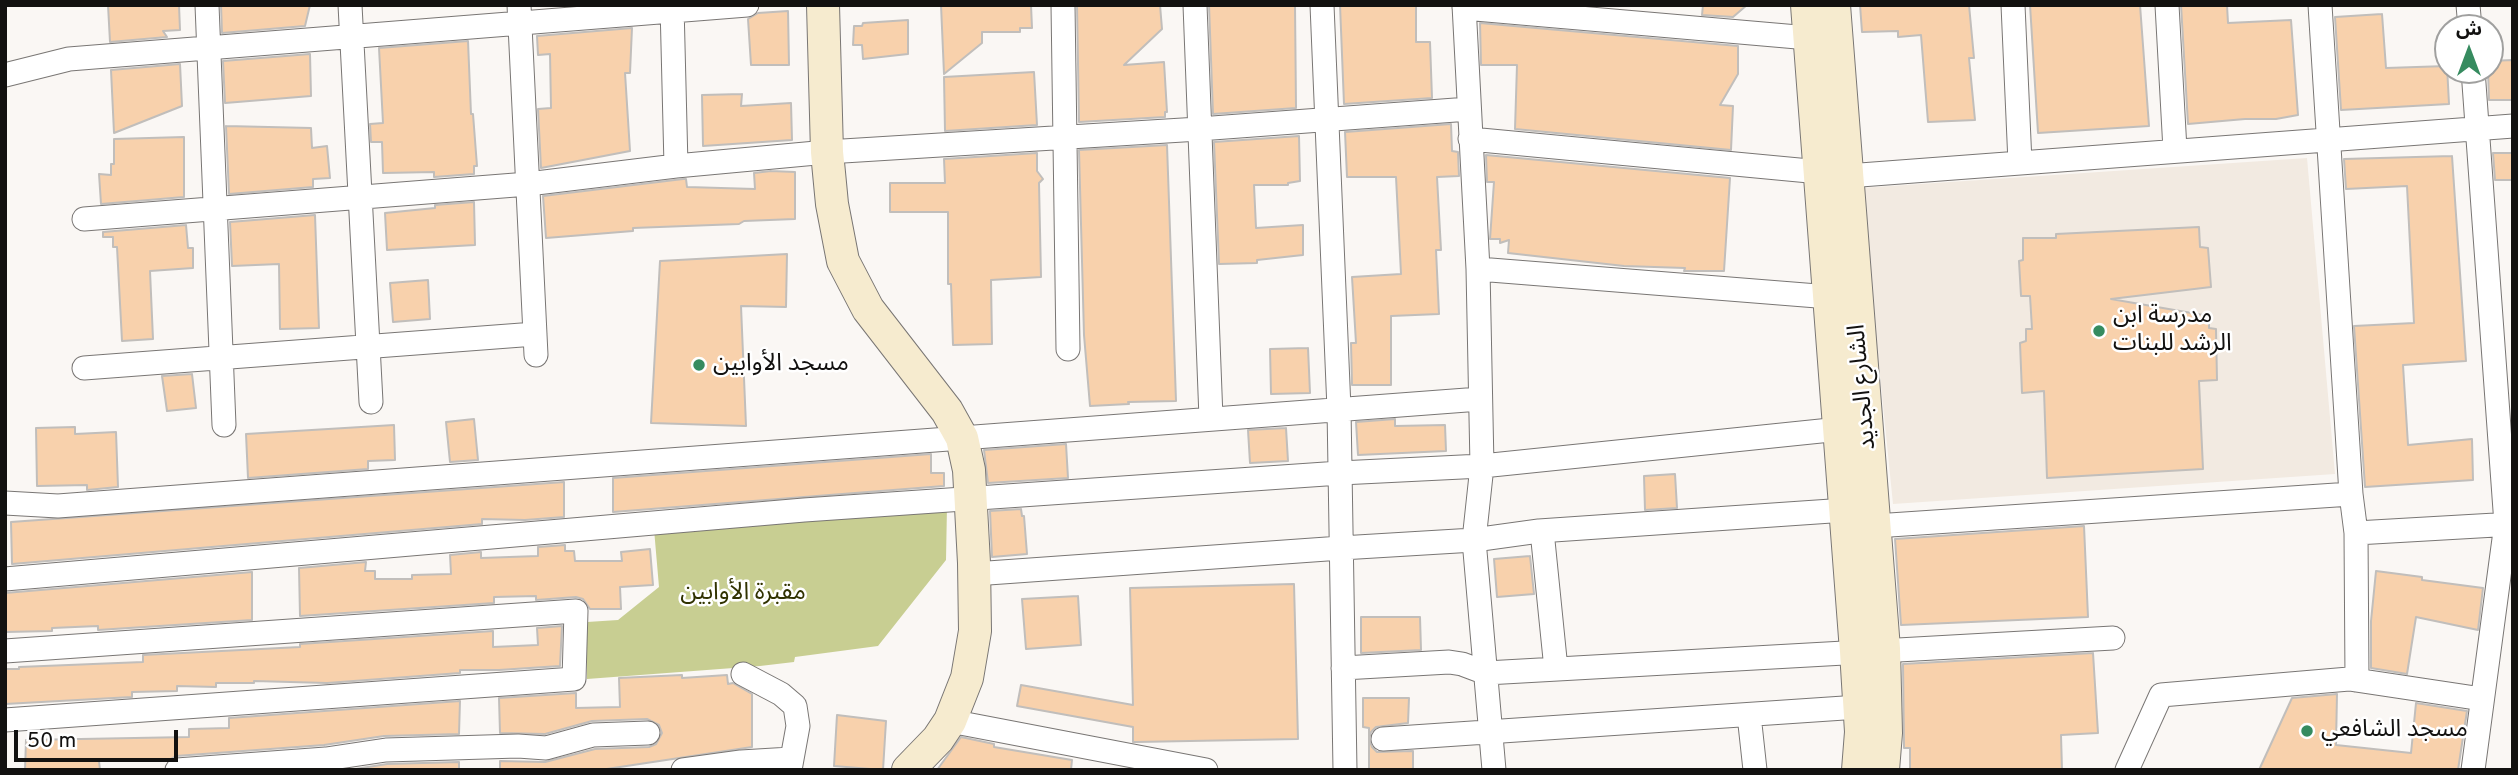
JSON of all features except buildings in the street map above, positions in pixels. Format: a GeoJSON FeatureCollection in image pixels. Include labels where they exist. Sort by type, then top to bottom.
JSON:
{"type":"FeatureCollection","features":[{"type":"Feature","properties":{"kind":"street"},"geometry":{"type":"LineString","coordinates":[[207,5],[225,425]]}},
{"type":"Feature","properties":{"kind":"street"},"geometry":{"type":"LineString","coordinates":[[350,5],[371,402]]}},
{"type":"Feature","properties":{"kind":"street"},"geometry":{"type":"LineString","coordinates":[[5,75],[69,59],[351,36],[519,15],[747,5]]}},
{"type":"Feature","properties":{"kind":"street"},"geometry":{"type":"LineString","coordinates":[[823,5],[827,152],[832,204],[843,261],[868,309],[947,411],[962,438],[969,470],[975,631],[967,678],[950,720],[937,739],[908,770]]}},
{"type":"Feature","properties":{"kind":"street"},"geometry":{"type":"LineString","coordinates":[[1063,5],[1068,349]]}},
{"type":"Feature","properties":{"kind":"street"},"geometry":{"type":"LineString","coordinates":[[1195,5],[1211,418]]}},
{"type":"Feature","properties":{"kind":"street"},"geometry":{"type":"LineString","coordinates":[[1322,5],[1339,409],[1345,770]]}},
{"type":"Feature","properties":{"kind":"street","name":"الشارع الجديد"},"geometry":{"type":"LineString","coordinates":[[1807,5],[1833,174],[1875,526],[1870,650],[1859,707],[1861,732],[1858,770]]}},
{"type":"Feature","properties":{"kind":"street","name":"الشارع الجديد"},"geometry":{"type":"LineString","coordinates":[[1834,5],[1830,297],[1846,510],[1886,733],[1884,770]]}},
{"type":"Feature","properties":{"kind":"street"},"geometry":{"type":"LineString","coordinates":[[2013,5],[2020,163]]}},
{"type":"Feature","properties":{"kind":"street"},"geometry":{"type":"LineString","coordinates":[[2167,5],[2175,150]]}},
{"type":"Feature","properties":{"kind":"street"},"geometry":{"type":"LineString","coordinates":[[2320,5],[2351,494],[2356,533],[2357,680]]}},
{"type":"Feature","properties":{"kind":"street"},"geometry":{"type":"LineString","coordinates":[[1494,770],[1475,540],[1482,467],[1478,269],[1464,6],[1810,38]]}},
{"type":"Feature","properties":{"kind":"street"},"geometry":{"type":"LineString","coordinates":[[672,8],[676,166]]}},
{"type":"Feature","properties":{"kind":"street"},"geometry":{"type":"LineString","coordinates":[[84,368],[368,346],[536,344],[519,15]]}},
{"type":"Feature","properties":{"kind":"street"},"geometry":{"type":"LineString","coordinates":[[2473,770],[2509,524],[2474,84]]}},
{"type":"Feature","properties":{"kind":"street"},"geometry":{"type":"LineString","coordinates":[[84,219],[528,184],[676,166],[827,152],[1469,109]]}},
{"type":"Feature","properties":{"kind":"street"},"geometry":{"type":"LineString","coordinates":[[1470,139],[1833,174],[2020,163],[2513,126]]}},
{"type":"Feature","properties":{"kind":"street"},"geometry":{"type":"LineString","coordinates":[[1478,269],[1830,297]]}},
{"type":"Feature","properties":{"kind":"street"},"geometry":{"type":"LineString","coordinates":[[5,502],[58,506],[1480,399]]}},
{"type":"Feature","properties":{"kind":"street"},"geometry":{"type":"LineString","coordinates":[[5,579],[804,510],[1340,473],[1482,467],[1840,429]]}},
{"type":"Feature","properties":{"kind":"street"},"geometry":{"type":"LineString","coordinates":[[1875,526],[2351,494]]}},
{"type":"Feature","properties":{"kind":"street"},"geometry":{"type":"LineString","coordinates":[[974,574],[1475,540],[1542,531],[1846,510]]}},
{"type":"Feature","properties":{"kind":"street"},"geometry":{"type":"LineString","coordinates":[[2356,533],[2509,524]]}},
{"type":"Feature","properties":{"kind":"street"},"geometry":{"type":"LineString","coordinates":[[1542,531],[1556,668]]}},
{"type":"Feature","properties":{"kind":"street"},"geometry":{"type":"LineString","coordinates":[[5,651],[576,611],[574,680],[5,720]]}},
{"type":"Feature","properties":{"kind":"street"},"geometry":{"type":"LineString","coordinates":[[1343,668],[1449,662],[1486,673],[2113,638]]}},
{"type":"Feature","properties":{"kind":"street"},"geometry":{"type":"LineString","coordinates":[[683,770],[741,762],[791,764],[798,726],[795,706],[781,694],[743,674]]}},
{"type":"Feature","properties":{"kind":"street"},"geometry":{"type":"LineString","coordinates":[[2127,770],[2161,695],[2348,679],[2482,699]]}},
{"type":"Feature","properties":{"kind":"street"},"geometry":{"type":"LineString","coordinates":[[1382,739],[1859,707]]}},
{"type":"Feature","properties":{"kind":"street"},"geometry":{"type":"LineString","coordinates":[[1749,715],[1755,770]]}},
{"type":"Feature","properties":{"kind":"street"},"geometry":{"type":"LineString","coordinates":[[950,720],[1206,770]]}},
{"type":"Feature","properties":{"kind":"street"},"geometry":{"type":"LineString","coordinates":[[177,770],[326,759],[386,750],[518,746],[546,748],[593,735],[648,733]]}},
{"type":"Feature","properties":{"kind":"shaded area","name":"مدرسة ابن الرشد للبنات"},"geometry":{"type":"Polygon","coordinates":[[[2307,158],[2335,474],[1893,504],[1861,188],[2307,158]]]}},
{"type":"Feature","properties":{"kind":"green space","name":"مقبرة الأوابين"},"geometry":{"type":"Polygon","coordinates":[[[947,506],[946,560],[878,646],[795,657],[794,662],[760,666],[587,679],[587,622],[618,620],[659,587],[654,529],[947,506]]]}},
{"type":"Feature","properties":{"kind":"place","name":"مدرسة ابن الرشد للبنات"},"geometry":{"type":"Point","coordinates":[2099,331]}},
{"type":"Feature","properties":{"kind":"place","name":"مسجد الأوابين"},"geometry":{"type":"Point","coordinates":[699,365]}},
{"type":"Feature","properties":{"kind":"place","name":"مسجد الشافعي"},"geometry":{"type":"Point","coordinates":[2307,731]}}]}
